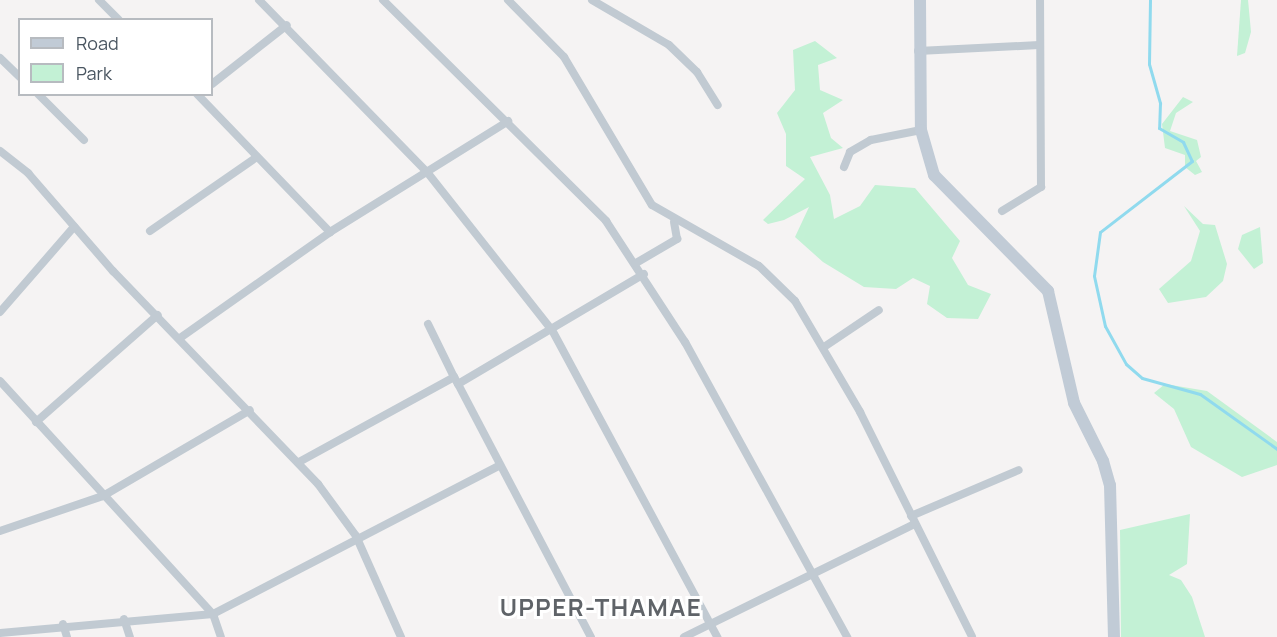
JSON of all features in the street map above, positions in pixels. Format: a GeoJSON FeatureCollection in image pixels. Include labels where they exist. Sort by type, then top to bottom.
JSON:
{"type":"FeatureCollection","features":[{"type":"Feature","properties":{"kind":"street"},"geometry":{"type":"LineString","coordinates":[[99,0],[117,18]]}},
{"type":"Feature","properties":{"kind":"street"},"geometry":{"type":"LineString","coordinates":[[259,0],[287,26],[427,172],[552,330],[717,637]]}},
{"type":"Feature","properties":{"kind":"street"},"geometry":{"type":"LineString","coordinates":[[383,0],[599,213],[636,263],[816,576],[847,637]]}},
{"type":"Feature","properties":{"kind":"street"},"geometry":{"type":"LineString","coordinates":[[508,0],[564,57],[652,205],[674,222],[759,266],[795,301],[824,347],[972,637]]}},
{"type":"Feature","properties":{"kind":"street"},"geometry":{"type":"LineString","coordinates":[[592,0],[669,45],[697,72],[718,105]]}},
{"type":"Feature","properties":{"kind":"street"},"geometry":{"type":"LineString","coordinates":[[920,0],[918,51],[921,130],[934,175],[951,199],[1048,291],[1074,403],[1110,485],[1114,637]]}},
{"type":"Feature","properties":{"kind":"street"},"geometry":{"type":"LineString","coordinates":[[1002,211],[1041,187],[1040,0]]}},
{"type":"Feature","properties":{"kind":"street"},"geometry":{"type":"LineString","coordinates":[[213,83],[287,26]]}},
{"type":"Feature","properties":{"kind":"street"},"geometry":{"type":"LineString","coordinates":[[918,51],[1039,45]]}},
{"type":"Feature","properties":{"kind":"street"},"geometry":{"type":"LineString","coordinates":[[0,58],[18,74]]}},
{"type":"Feature","properties":{"kind":"street"},"geometry":{"type":"LineString","coordinates":[[40,96],[84,140]]}},
{"type":"Feature","properties":{"kind":"street"},"geometry":{"type":"LineString","coordinates":[[198,96],[330,232]]}},
{"type":"Feature","properties":{"kind":"street"},"geometry":{"type":"LineString","coordinates":[[180,338],[330,232],[508,121]]}},
{"type":"Feature","properties":{"kind":"street"},"geometry":{"type":"LineString","coordinates":[[844,167],[850,152],[871,140],[921,130]]}},
{"type":"Feature","properties":{"kind":"street"},"geometry":{"type":"LineString","coordinates":[[0,151],[28,173],[74,227],[299,462],[356,536],[401,637]]}},
{"type":"Feature","properties":{"kind":"street"},"geometry":{"type":"LineString","coordinates":[[150,231],[257,157]]}},
{"type":"Feature","properties":{"kind":"street"},"geometry":{"type":"LineString","coordinates":[[636,263],[677,239],[674,222]]}},
{"type":"Feature","properties":{"kind":"street"},"geometry":{"type":"LineString","coordinates":[[0,312],[74,227]]}},
{"type":"Feature","properties":{"kind":"street"},"geometry":{"type":"LineString","coordinates":[[299,462],[552,330],[644,274]]}},
{"type":"Feature","properties":{"kind":"street"},"geometry":{"type":"LineString","coordinates":[[824,347],[879,310]]}},
{"type":"Feature","properties":{"kind":"street"},"geometry":{"type":"LineString","coordinates":[[36,422],[158,315]]}},
{"type":"Feature","properties":{"kind":"street"},"geometry":{"type":"LineString","coordinates":[[428,324],[591,637]]}},
{"type":"Feature","properties":{"kind":"street"},"geometry":{"type":"LineString","coordinates":[[0,381],[213,614],[221,637]]}},
{"type":"Feature","properties":{"kind":"street"},"geometry":{"type":"LineString","coordinates":[[0,531],[103,496],[250,410]]}},
{"type":"Feature","properties":{"kind":"street"},"geometry":{"type":"LineString","coordinates":[[0,633],[63,624],[213,614],[356,536],[500,465]]}},
{"type":"Feature","properties":{"kind":"street"},"geometry":{"type":"LineString","coordinates":[[684,637],[816,576],[913,520],[1018,470]]}},
{"type":"Feature","properties":{"kind":"street"},"geometry":{"type":"LineString","coordinates":[[124,619],[130,637]]}},
{"type":"Feature","properties":{"kind":"street"},"geometry":{"type":"LineString","coordinates":[[63,624],[67,637]]}},
{"type":"Feature","properties":{"kind":"green space"},"geometry":{"type":"Polygon","coordinates":[[[1241,0],[1248,0],[1251,32],[1245,53],[1237,56],[1241,0]]]}},
{"type":"Feature","properties":{"kind":"green space"},"geometry":{"type":"Polygon","coordinates":[[[815,41],[837,58],[818,65],[820,90],[843,100],[823,113],[831,138],[843,148],[810,157],[830,195],[834,219],[860,206],[875,185],[915,188],[960,241],[952,258],[968,285],[991,294],[978,319],[947,318],[927,304],[930,286],[913,278],[896,289],[864,287],[823,262],[795,237],[809,207],[784,220],[768,224],[763,220],[805,179],[786,166],[786,134],[777,113],[795,90],[793,50],[815,41]]]}},
{"type":"Feature","properties":{"kind":"green space"},"geometry":{"type":"Polygon","coordinates":[[[1183,97],[1193,102],[1176,113],[1170,131],[1197,140],[1201,157],[1196,161],[1202,172],[1195,175],[1185,167],[1185,155],[1165,148],[1162,124],[1183,97]]]}},
{"type":"Feature","properties":{"kind":"green space"},"geometry":{"type":"Polygon","coordinates":[[[1184,206],[1203,224],[1215,225],[1227,264],[1223,281],[1206,297],[1168,303],[1159,289],[1191,261],[1200,231],[1184,206]]]}},
{"type":"Feature","properties":{"kind":"green space"},"geometry":{"type":"Polygon","coordinates":[[[1260,227],[1263,263],[1254,269],[1238,249],[1242,235],[1260,227]]]}},
{"type":"Feature","properties":{"kind":"green space"},"geometry":{"type":"Polygon","coordinates":[[[1165,384],[1207,391],[1277,442],[1277,465],[1242,477],[1191,447],[1174,409],[1154,393],[1165,384]]]}},
{"type":"Feature","properties":{"kind":"green space"},"geometry":{"type":"Polygon","coordinates":[[[1190,514],[1187,564],[1169,575],[1181,580],[1192,597],[1205,637],[1121,637],[1120,530],[1190,514]]]}},
{"type":"Feature","properties":{"kind":"waterway"},"geometry":{"type":"LineString","coordinates":[[1150,0],[1149,64],[1160,103],[1159,128],[1183,142],[1192,161],[1100,232],[1094,276],[1105,326],[1126,364],[1142,378],[1200,394],[1277,449]]}},
{"type":"Feature","properties":{"kind":"district","name":"UPPER-THAMAE"},"geometry":{"type":"Point","coordinates":[601,607]}}]}
